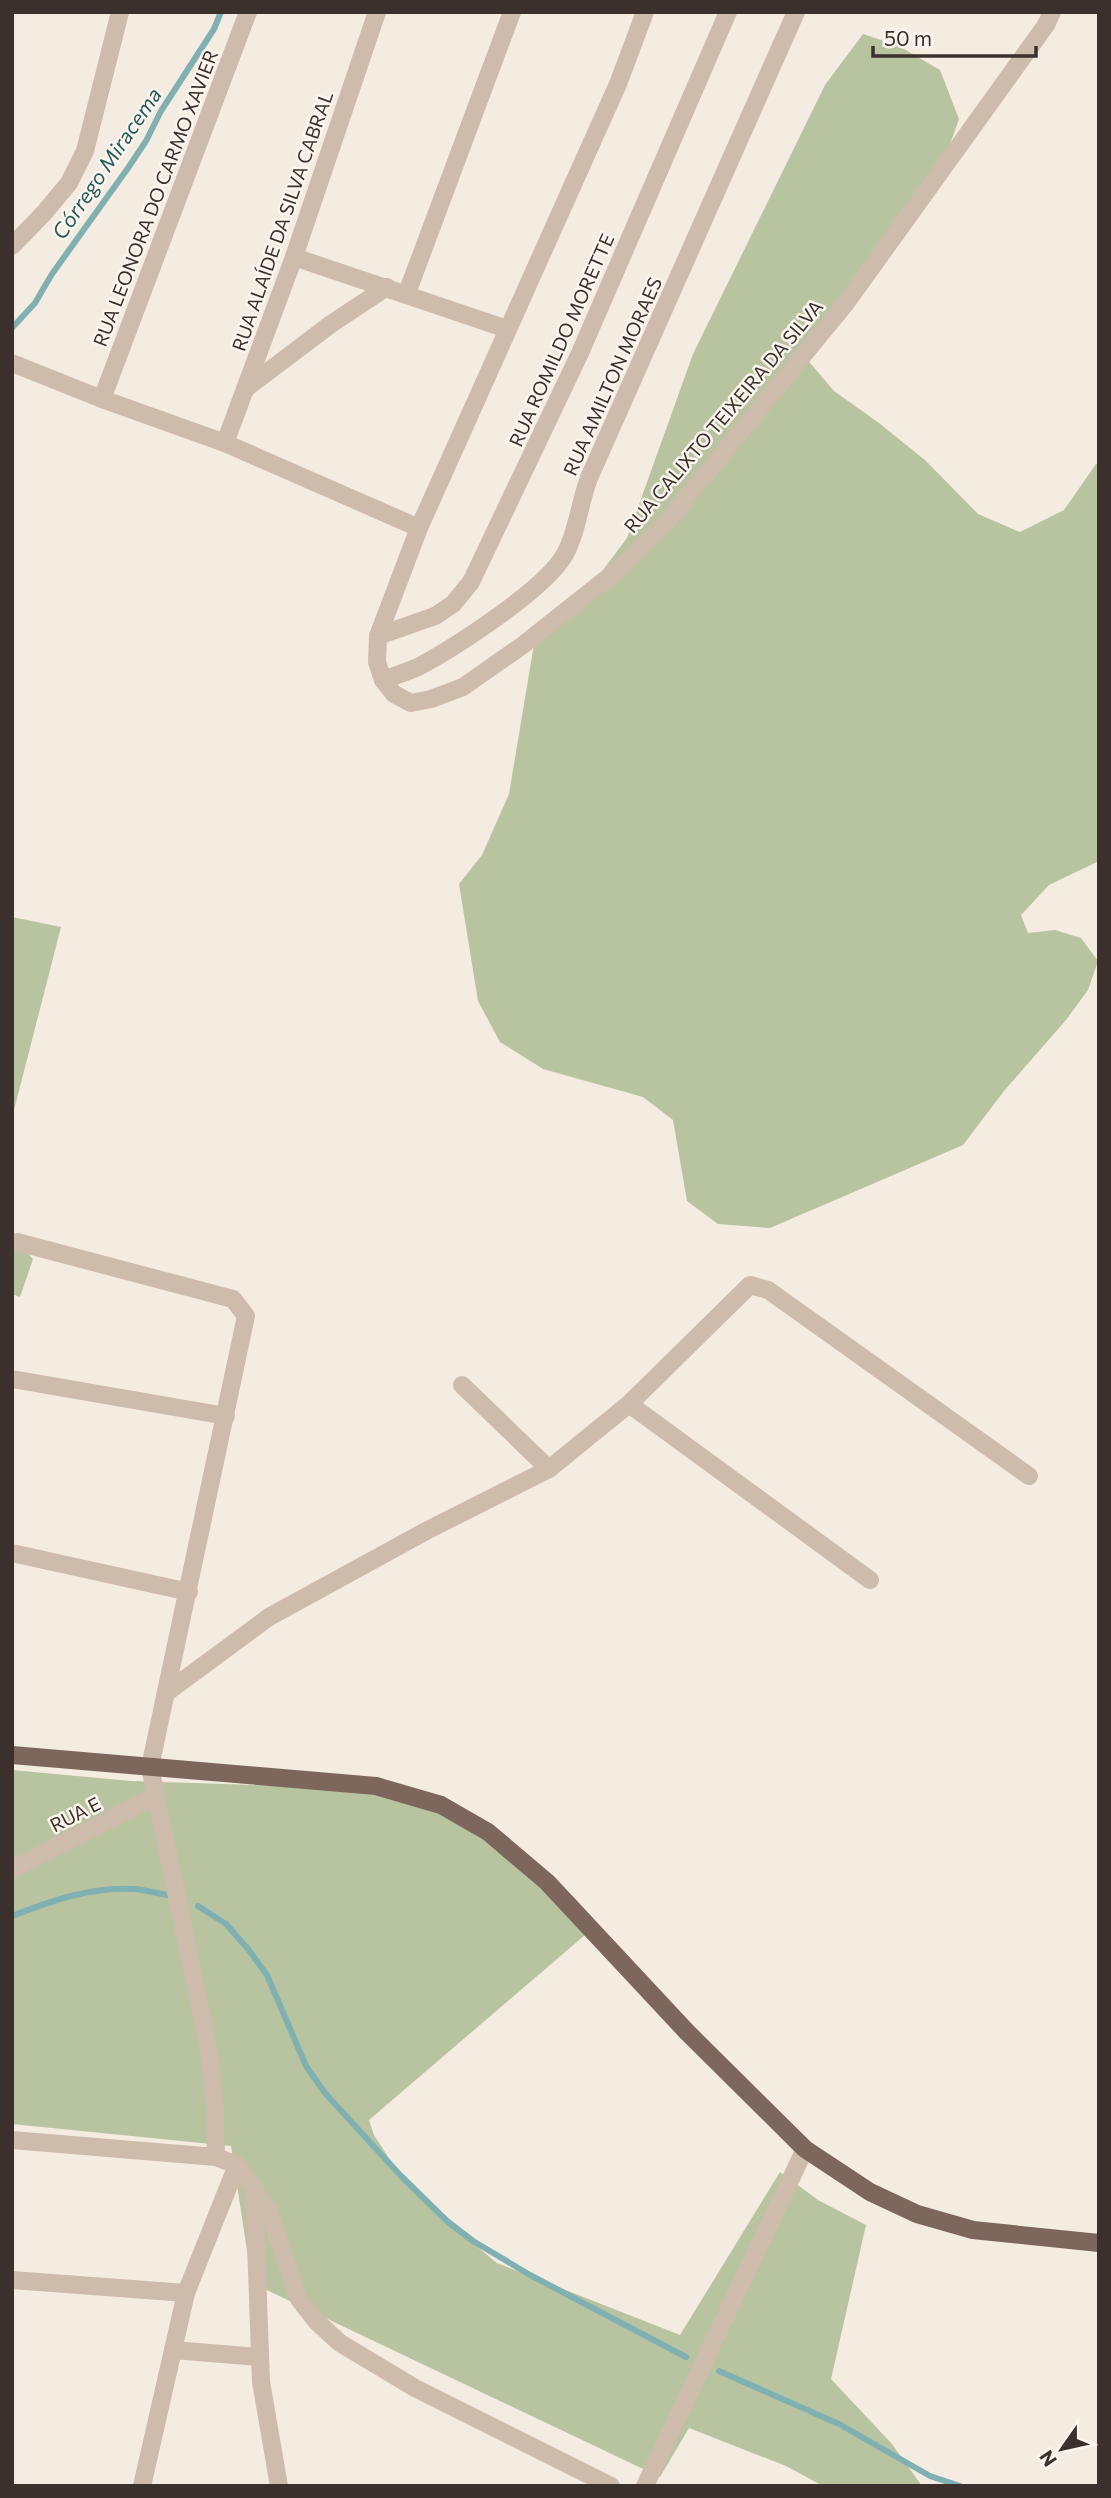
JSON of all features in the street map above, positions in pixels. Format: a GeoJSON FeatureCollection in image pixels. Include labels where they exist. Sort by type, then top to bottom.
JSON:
{"type":"FeatureCollection","features":[{"type":"Feature","properties":{"kind":"main road"},"geometry":{"type":"LineString","coordinates":[[12,1755],[376,1786],[441,1805],[488,1832],[547,1882],[686,2031],[804,2150],[870,2192],[917,2214],[973,2230],[1099,2243]]}},
{"type":"Feature","properties":{"kind":"street"},"geometry":{"type":"LineString","coordinates":[[12,246],[69,183],[85,151],[120,12]]}},
{"type":"Feature","properties":{"kind":"street","name":"RUA LEONORA DO CARMO XAVIER"},"geometry":{"type":"LineString","coordinates":[[102,399],[248,12]]}},
{"type":"Feature","properties":{"kind":"street","name":"RUA ALAÍDE DA SILVA CABRAL"},"geometry":{"type":"LineString","coordinates":[[225,443],[294,257],[377,12]]}},
{"type":"Feature","properties":{"kind":"street"},"geometry":{"type":"LineString","coordinates":[[407,293],[512,12]]}},
{"type":"Feature","properties":{"kind":"street"},"geometry":{"type":"LineString","coordinates":[[383,680],[377,662],[378,636],[419,528],[618,84],[645,12]]}},
{"type":"Feature","properties":{"kind":"street","name":"RUA ROMILDO MORETTE"},"geometry":{"type":"LineString","coordinates":[[378,636],[435,616],[453,604],[471,582],[580,353],[728,12]]}},
{"type":"Feature","properties":{"kind":"street","name":"RUA AMILTON MORAES"},"geometry":{"type":"LineString","coordinates":[[383,680],[415,668],[443,652],[516,602],[551,574],[566,553],[589,478],[796,12]]}},
{"type":"Feature","properties":{"kind":"street","name":"RUA CALIXTO TEIXEIRA DA SILVA"},"geometry":{"type":"LineString","coordinates":[[383,680],[394,694],[411,703],[463,687],[523,645],[620,568],[684,501],[846,303],[1038,36],[1052,12]]}},
{"type":"Feature","properties":{"kind":"street"},"geometry":{"type":"LineString","coordinates":[[294,257],[507,329]]}},
{"type":"Feature","properties":{"kind":"street"},"geometry":{"type":"LineString","coordinates":[[245,389],[331,324],[387,287]]}},
{"type":"Feature","properties":{"kind":"street"},"geometry":{"type":"LineString","coordinates":[[12,363],[225,443],[419,528]]}},
{"type":"Feature","properties":{"kind":"street"},"geometry":{"type":"LineString","coordinates":[[12,1243],[17,1242],[233,1299],[246,1316],[150,1767],[209,2051],[216,2157]]}},
{"type":"Feature","properties":{"kind":"street"},"geometry":{"type":"LineString","coordinates":[[166,1693],[269,1617],[426,1531],[549,1469],[629,1404],[750,1285],[768,1290],[1029,1476]]}},
{"type":"Feature","properties":{"kind":"street"},"geometry":{"type":"LineString","coordinates":[[12,1379],[226,1416]]}},
{"type":"Feature","properties":{"kind":"street"},"geometry":{"type":"LineString","coordinates":[[462,1385],[549,1469]]}},
{"type":"Feature","properties":{"kind":"street"},"geometry":{"type":"LineString","coordinates":[[629,1404],[870,1580]]}},
{"type":"Feature","properties":{"kind":"street"},"geometry":{"type":"LineString","coordinates":[[12,1553],[188,1591]]}},
{"type":"Feature","properties":{"kind":"street","name":"RUA E"},"geometry":{"type":"LineString","coordinates":[[12,1869],[156,1796]]}},
{"type":"Feature","properties":{"kind":"street"},"geometry":{"type":"LineString","coordinates":[[12,2140],[216,2157],[237,2165],[268,2208],[299,2299],[340,2343],[415,2388],[611,2486]]}},
{"type":"Feature","properties":{"kind":"street"},"geometry":{"type":"LineString","coordinates":[[645,2486],[804,2150]]}},
{"type":"Feature","properties":{"kind":"street"},"geometry":{"type":"LineString","coordinates":[[142,2486],[186,2293],[237,2165]]}},
{"type":"Feature","properties":{"kind":"street"},"geometry":{"type":"LineString","coordinates":[[254,2189],[261,2382],[279,2486]]}},
{"type":"Feature","properties":{"kind":"street"},"geometry":{"type":"LineString","coordinates":[[12,2280],[186,2293]]}},
{"type":"Feature","properties":{"kind":"street"},"geometry":{"type":"LineString","coordinates":[[173,2350],[260,2357]]}},
{"type":"Feature","properties":{"kind":"green space"},"geometry":{"type":"Polygon","coordinates":[[[863,34],[899,46],[940,70],[959,119],[941,170],[805,357],[834,391],[926,461],[978,514],[1020,532],[1064,510],[1099,463],[1099,861],[1049,885],[1021,915],[1028,933],[1055,930],[1081,938],[1098,961],[1088,990],[1066,1020],[1004,1091],[963,1145],[770,1228],[718,1224],[687,1201],[673,1120],[643,1097],[543,1069],[500,1042],[478,1001],[459,884],[482,855],[509,794],[535,638],[573,610],[627,538],[693,354],[825,85],[863,34]]]}},
{"type":"Feature","properties":{"kind":"green space"},"geometry":{"type":"Polygon","coordinates":[[[12,917],[61,927],[12,1118],[12,917]]]}},
{"type":"Feature","properties":{"kind":"green space"},"geometry":{"type":"Polygon","coordinates":[[[12,1237],[33,1259],[20,1297],[12,1294],[12,1237]]]}},
{"type":"Feature","properties":{"kind":"green space"},"geometry":{"type":"Polygon","coordinates":[[[12,1770],[131,1781],[314,1787],[399,1794],[459,1819],[514,1857],[585,1935],[369,2120],[374,2135],[401,2177],[436,2213],[497,2263],[680,2335],[780,2172],[818,2200],[866,2225],[831,2379],[892,2444],[922,2486],[823,2486],[786,2466],[689,2428],[660,2477],[252,2283],[231,2146],[12,2124],[12,1770]]]}},
{"type":"Feature","properties":{"kind":"waterway","name":"Córrego Miracema"},"geometry":{"type":"LineString","coordinates":[[12,328],[35,303],[52,274],[146,141],[161,111],[214,29],[221,12]]}},
{"type":"Feature","properties":{"kind":"waterway"},"geometry":{"type":"LineString","coordinates":[[12,1916],[87,1892],[135,1889],[167,1895]]}},
{"type":"Feature","properties":{"kind":"waterway"},"geometry":{"type":"LineString","coordinates":[[198,1906],[226,1924],[267,1975],[306,2066],[325,2093],[400,2175],[447,2221],[473,2241],[530,2275],[686,2357]]}},
{"type":"Feature","properties":{"kind":"waterway"},"geometry":{"type":"LineString","coordinates":[[719,2371],[839,2424],[930,2476],[960,2486]]}}]}
